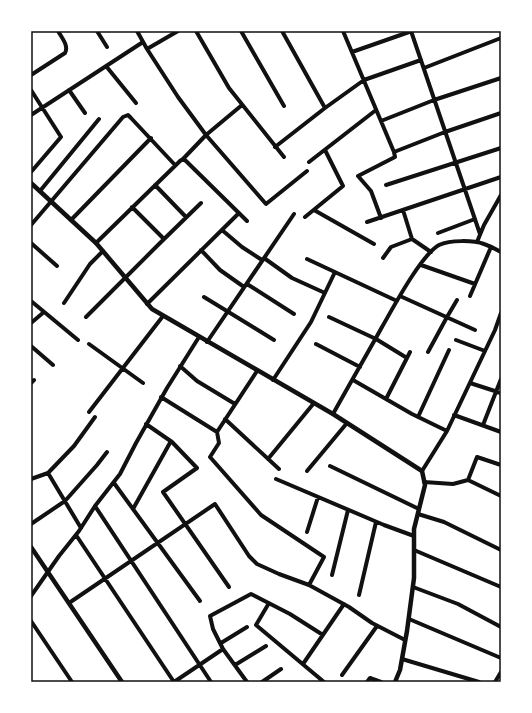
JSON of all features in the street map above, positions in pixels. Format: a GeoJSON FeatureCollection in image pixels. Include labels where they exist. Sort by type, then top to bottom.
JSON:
{"type":"FeatureCollection","features":[{"type":"Feature","properties":{"kind":"street"},"geometry":{"type":"LineString","coordinates":[[31,75],[65,54],[67,50],[66,45],[58,31]]}},
{"type":"Feature","properties":{"kind":"street"},"geometry":{"type":"LineString","coordinates":[[97,31],[107,47]]}},
{"type":"Feature","properties":{"kind":"street"},"geometry":{"type":"LineString","coordinates":[[138,31],[147,50],[178,97],[206,135],[266,204],[307,171]]}},
{"type":"Feature","properties":{"kind":"street"},"geometry":{"type":"LineString","coordinates":[[147,50],[178,31]]}},
{"type":"Feature","properties":{"kind":"street"},"geometry":{"type":"LineString","coordinates":[[196,31],[229,88],[284,157]]}},
{"type":"Feature","properties":{"kind":"street"},"geometry":{"type":"LineString","coordinates":[[241,31],[284,106]]}},
{"type":"Feature","properties":{"kind":"street"},"geometry":{"type":"LineString","coordinates":[[282,31],[325,108]]}},
{"type":"Feature","properties":{"kind":"street"},"geometry":{"type":"LineString","coordinates":[[342,31],[394,152],[395,157],[358,176],[371,190],[381,218]]}},
{"type":"Feature","properties":{"kind":"street"},"geometry":{"type":"LineString","coordinates":[[352,52],[411,31],[480,234]]}},
{"type":"Feature","properties":{"kind":"street"},"geometry":{"type":"LineString","coordinates":[[424,68],[501,38]]}},
{"type":"Feature","properties":{"kind":"street"},"geometry":{"type":"LineString","coordinates":[[31,115],[143,42]]}},
{"type":"Feature","properties":{"kind":"street"},"geometry":{"type":"LineString","coordinates":[[276,147],[325,108],[364,80],[421,60]]}},
{"type":"Feature","properties":{"kind":"street"},"geometry":{"type":"LineString","coordinates":[[106,66],[136,103]]}},
{"type":"Feature","properties":{"kind":"street"},"geometry":{"type":"LineString","coordinates":[[381,121],[434,100],[501,78]]}},
{"type":"Feature","properties":{"kind":"street"},"geometry":{"type":"LineString","coordinates":[[31,90],[61,137],[31,172]]}},
{"type":"Feature","properties":{"kind":"street"},"geometry":{"type":"LineString","coordinates":[[69,90],[85,113]]}},
{"type":"Feature","properties":{"kind":"street"},"geometry":{"type":"LineString","coordinates":[[96,243],[206,135],[242,105]]}},
{"type":"Feature","properties":{"kind":"street"},"geometry":{"type":"LineString","coordinates":[[309,162],[376,110]]}},
{"type":"Feature","properties":{"kind":"street"},"geometry":{"type":"LineString","coordinates":[[394,152],[501,112]]}},
{"type":"Feature","properties":{"kind":"street"},"geometry":{"type":"LineString","coordinates":[[31,225],[123,117],[128,115],[175,165]]}},
{"type":"Feature","properties":{"kind":"street"},"geometry":{"type":"LineString","coordinates":[[40,191],[99,119]]}},
{"type":"Feature","properties":{"kind":"street"},"geometry":{"type":"LineString","coordinates":[[71,220],[151,138]]}},
{"type":"Feature","properties":{"kind":"street"},"geometry":{"type":"LineString","coordinates":[[386,186],[501,148]]}},
{"type":"Feature","properties":{"kind":"street"},"geometry":{"type":"LineString","coordinates":[[305,217],[343,186],[325,150]]}},
{"type":"Feature","properties":{"kind":"street"},"geometry":{"type":"LineString","coordinates":[[183,159],[247,221]]}},
{"type":"Feature","properties":{"kind":"street"},"geometry":{"type":"LineString","coordinates":[[367,222],[501,177]]}},
{"type":"Feature","properties":{"kind":"street"},"geometry":{"type":"LineString","coordinates":[[31,183],[96,243],[152,309],[333,414],[422,471]]}},
{"type":"Feature","properties":{"kind":"street"},"geometry":{"type":"LineString","coordinates":[[155,185],[186,217]]}},
{"type":"Feature","properties":{"kind":"street"},"geometry":{"type":"LineString","coordinates":[[477,242],[484,225],[501,195]]}},
{"type":"Feature","properties":{"kind":"street"},"geometry":{"type":"LineString","coordinates":[[86,317],[200,203]]}},
{"type":"Feature","properties":{"kind":"street"},"geometry":{"type":"LineString","coordinates":[[132,207],[164,239]]}},
{"type":"Feature","properties":{"kind":"street"},"geometry":{"type":"LineString","coordinates":[[314,210],[374,244]]}},
{"type":"Feature","properties":{"kind":"street"},"geometry":{"type":"LineString","coordinates":[[403,210],[412,239],[431,252]]}},
{"type":"Feature","properties":{"kind":"street"},"geometry":{"type":"LineString","coordinates":[[148,304],[239,213]]}},
{"type":"Feature","properties":{"kind":"street"},"geometry":{"type":"LineString","coordinates":[[207,342],[294,214]]}},
{"type":"Feature","properties":{"kind":"street"},"geometry":{"type":"LineString","coordinates":[[438,233],[475,219]]}},
{"type":"Feature","properties":{"kind":"street"},"geometry":{"type":"LineString","coordinates":[[222,230],[242,247],[292,278],[325,293]]}},
{"type":"Feature","properties":{"kind":"street"},"geometry":{"type":"LineString","coordinates":[[383,258],[391,247],[412,239]]}},
{"type":"Feature","properties":{"kind":"street"},"geometry":{"type":"LineString","coordinates":[[333,414],[400,296],[431,252],[440,245],[451,242],[465,241],[477,242],[501,252]]}},
{"type":"Feature","properties":{"kind":"street"},"geometry":{"type":"LineString","coordinates":[[31,243],[57,266]]}},
{"type":"Feature","properties":{"kind":"street"},"geometry":{"type":"LineString","coordinates":[[470,296],[491,247]]}},
{"type":"Feature","properties":{"kind":"street"},"geometry":{"type":"LineString","coordinates":[[201,250],[220,270],[294,314]]}},
{"type":"Feature","properties":{"kind":"street"},"geometry":{"type":"LineString","coordinates":[[64,303],[90,264],[103,251]]}},
{"type":"Feature","properties":{"kind":"street"},"geometry":{"type":"LineString","coordinates":[[307,259],[397,301]]}},
{"type":"Feature","properties":{"kind":"street"},"geometry":{"type":"LineString","coordinates":[[421,265],[476,284]]}},
{"type":"Feature","properties":{"kind":"street"},"geometry":{"type":"LineString","coordinates":[[272,380],[311,322],[335,272]]}},
{"type":"Feature","properties":{"kind":"street"},"geometry":{"type":"LineString","coordinates":[[400,296],[475,330]]}},
{"type":"Feature","properties":{"kind":"street"},"geometry":{"type":"LineString","coordinates":[[204,297],[274,340]]}},
{"type":"Feature","properties":{"kind":"street"},"geometry":{"type":"LineString","coordinates":[[428,352],[457,300]]}},
{"type":"Feature","properties":{"kind":"street"},"geometry":{"type":"LineString","coordinates":[[31,301],[78,340]]}},
{"type":"Feature","properties":{"kind":"street"},"geometry":{"type":"LineString","coordinates":[[31,323],[44,312]]}},
{"type":"Feature","properties":{"kind":"street"},"geometry":{"type":"LineString","coordinates":[[395,682],[400,670],[413,587],[414,529],[425,485],[422,471],[447,431],[495,330],[501,313]]}},
{"type":"Feature","properties":{"kind":"street"},"geometry":{"type":"LineString","coordinates":[[89,412],[163,316]]}},
{"type":"Feature","properties":{"kind":"street"},"geometry":{"type":"LineString","coordinates":[[329,317],[376,339],[407,358]]}},
{"type":"Feature","properties":{"kind":"street"},"geometry":{"type":"LineString","coordinates":[[31,596],[81,528],[95,506],[120,474],[161,397],[199,337]]}},
{"type":"Feature","properties":{"kind":"street"},"geometry":{"type":"LineString","coordinates":[[456,340],[484,351]]}},
{"type":"Feature","properties":{"kind":"street"},"geometry":{"type":"LineString","coordinates":[[89,344],[143,383]]}},
{"type":"Feature","properties":{"kind":"street"},"geometry":{"type":"LineString","coordinates":[[316,344],[360,368]]}},
{"type":"Feature","properties":{"kind":"street"},"geometry":{"type":"LineString","coordinates":[[31,346],[53,365]]}},
{"type":"Feature","properties":{"kind":"street"},"geometry":{"type":"LineString","coordinates":[[418,417],[450,350]]}},
{"type":"Feature","properties":{"kind":"street"},"geometry":{"type":"LineString","coordinates":[[386,399],[410,352]]}},
{"type":"Feature","properties":{"kind":"street"},"geometry":{"type":"LineString","coordinates":[[180,366],[197,381],[235,404]]}},
{"type":"Feature","properties":{"kind":"street"},"geometry":{"type":"LineString","coordinates":[[257,371],[217,432],[219,443],[210,457],[261,515],[324,557],[309,585]]}},
{"type":"Feature","properties":{"kind":"street"},"geometry":{"type":"LineString","coordinates":[[483,425],[501,379]]}},
{"type":"Feature","properties":{"kind":"street"},"geometry":{"type":"LineString","coordinates":[[353,380],[418,417],[447,431]]}},
{"type":"Feature","properties":{"kind":"street"},"geometry":{"type":"LineString","coordinates":[[470,383],[501,393]]}},
{"type":"Feature","properties":{"kind":"street"},"geometry":{"type":"LineString","coordinates":[[161,397],[217,432]]}},
{"type":"Feature","properties":{"kind":"street"},"geometry":{"type":"LineString","coordinates":[[268,459],[314,403]]}},
{"type":"Feature","properties":{"kind":"street"},"geometry":{"type":"LineString","coordinates":[[454,415],[501,432]]}},
{"type":"Feature","properties":{"kind":"street"},"geometry":{"type":"LineString","coordinates":[[31,479],[48,473],[74,446],[96,417]]}},
{"type":"Feature","properties":{"kind":"street"},"geometry":{"type":"LineString","coordinates":[[225,419],[279,469]]}},
{"type":"Feature","properties":{"kind":"street"},"geometry":{"type":"LineString","coordinates":[[307,471],[347,423]]}},
{"type":"Feature","properties":{"kind":"street"},"geometry":{"type":"LineString","coordinates":[[146,424],[171,441],[197,468],[163,492],[229,587]]}},
{"type":"Feature","properties":{"kind":"street"},"geometry":{"type":"LineString","coordinates":[[133,509],[171,441]]}},
{"type":"Feature","properties":{"kind":"street"},"geometry":{"type":"LineString","coordinates":[[31,524],[65,501],[107,452]]}},
{"type":"Feature","properties":{"kind":"street"},"geometry":{"type":"LineString","coordinates":[[468,480],[477,457],[501,466]]}},
{"type":"Feature","properties":{"kind":"street"},"geometry":{"type":"LineString","coordinates":[[330,466],[419,509]]}},
{"type":"Feature","properties":{"kind":"street"},"geometry":{"type":"LineString","coordinates":[[48,473],[81,528]]}},
{"type":"Feature","properties":{"kind":"street"},"geometry":{"type":"LineString","coordinates":[[276,479],[376,522],[414,536]]}},
{"type":"Feature","properties":{"kind":"street"},"geometry":{"type":"LineString","coordinates":[[424,482],[453,484],[468,480],[501,496]]}},
{"type":"Feature","properties":{"kind":"street"},"geometry":{"type":"LineString","coordinates":[[114,483],[200,602]]}},
{"type":"Feature","properties":{"kind":"street"},"geometry":{"type":"LineString","coordinates":[[307,532],[318,497]]}},
{"type":"Feature","properties":{"kind":"street"},"geometry":{"type":"LineString","coordinates":[[69,603],[215,504],[249,556],[257,564],[309,585],[344,604],[377,626],[405,640]]}},
{"type":"Feature","properties":{"kind":"street"},"geometry":{"type":"LineString","coordinates":[[95,506],[211,682]]}},
{"type":"Feature","properties":{"kind":"street"},"geometry":{"type":"LineString","coordinates":[[332,575],[348,510]]}},
{"type":"Feature","properties":{"kind":"street"},"geometry":{"type":"LineString","coordinates":[[418,514],[444,522],[501,550]]}},
{"type":"Feature","properties":{"kind":"street"},"geometry":{"type":"LineString","coordinates":[[359,595],[376,522]]}},
{"type":"Feature","properties":{"kind":"street"},"geometry":{"type":"LineString","coordinates":[[76,535],[174,682],[224,649]]}},
{"type":"Feature","properties":{"kind":"street"},"geometry":{"type":"LineString","coordinates":[[32,550],[122,682]]}},
{"type":"Feature","properties":{"kind":"street"},"geometry":{"type":"LineString","coordinates":[[414,550],[501,587]]}},
{"type":"Feature","properties":{"kind":"street"},"geometry":{"type":"LineString","coordinates":[[413,587],[458,604],[501,627]]}},
{"type":"Feature","properties":{"kind":"street"},"geometry":{"type":"LineString","coordinates":[[247,682],[220,644],[213,629],[210,616],[251,594],[290,614],[323,635]]}},
{"type":"Feature","properties":{"kind":"street"},"geometry":{"type":"LineString","coordinates":[[269,603],[256,625],[324,682]]}},
{"type":"Feature","properties":{"kind":"street"},"geometry":{"type":"LineString","coordinates":[[303,664],[344,604]]}},
{"type":"Feature","properties":{"kind":"street"},"geometry":{"type":"LineString","coordinates":[[408,619],[501,658]]}},
{"type":"Feature","properties":{"kind":"street"},"geometry":{"type":"LineString","coordinates":[[31,621],[72,682]]}},
{"type":"Feature","properties":{"kind":"street"},"geometry":{"type":"LineString","coordinates":[[342,675],[377,626]]}},
{"type":"Feature","properties":{"kind":"street"},"geometry":{"type":"LineString","coordinates":[[220,644],[247,627]]}},
{"type":"Feature","properties":{"kind":"street"},"geometry":{"type":"LineString","coordinates":[[235,665],[266,646]]}},
{"type":"Feature","properties":{"kind":"street"},"geometry":{"type":"LineString","coordinates":[[402,659],[479,682]]}},
{"type":"Feature","properties":{"kind":"street"},"geometry":{"type":"LineString","coordinates":[[262,682],[281,670]]}},
{"type":"Feature","properties":{"kind":"street"},"geometry":{"type":"LineString","coordinates":[[495,682],[501,672]]}},
{"type":"Feature","properties":{"kind":"street"},"geometry":{"type":"LineString","coordinates":[[367,682],[370,678],[381,682]]}}]}
